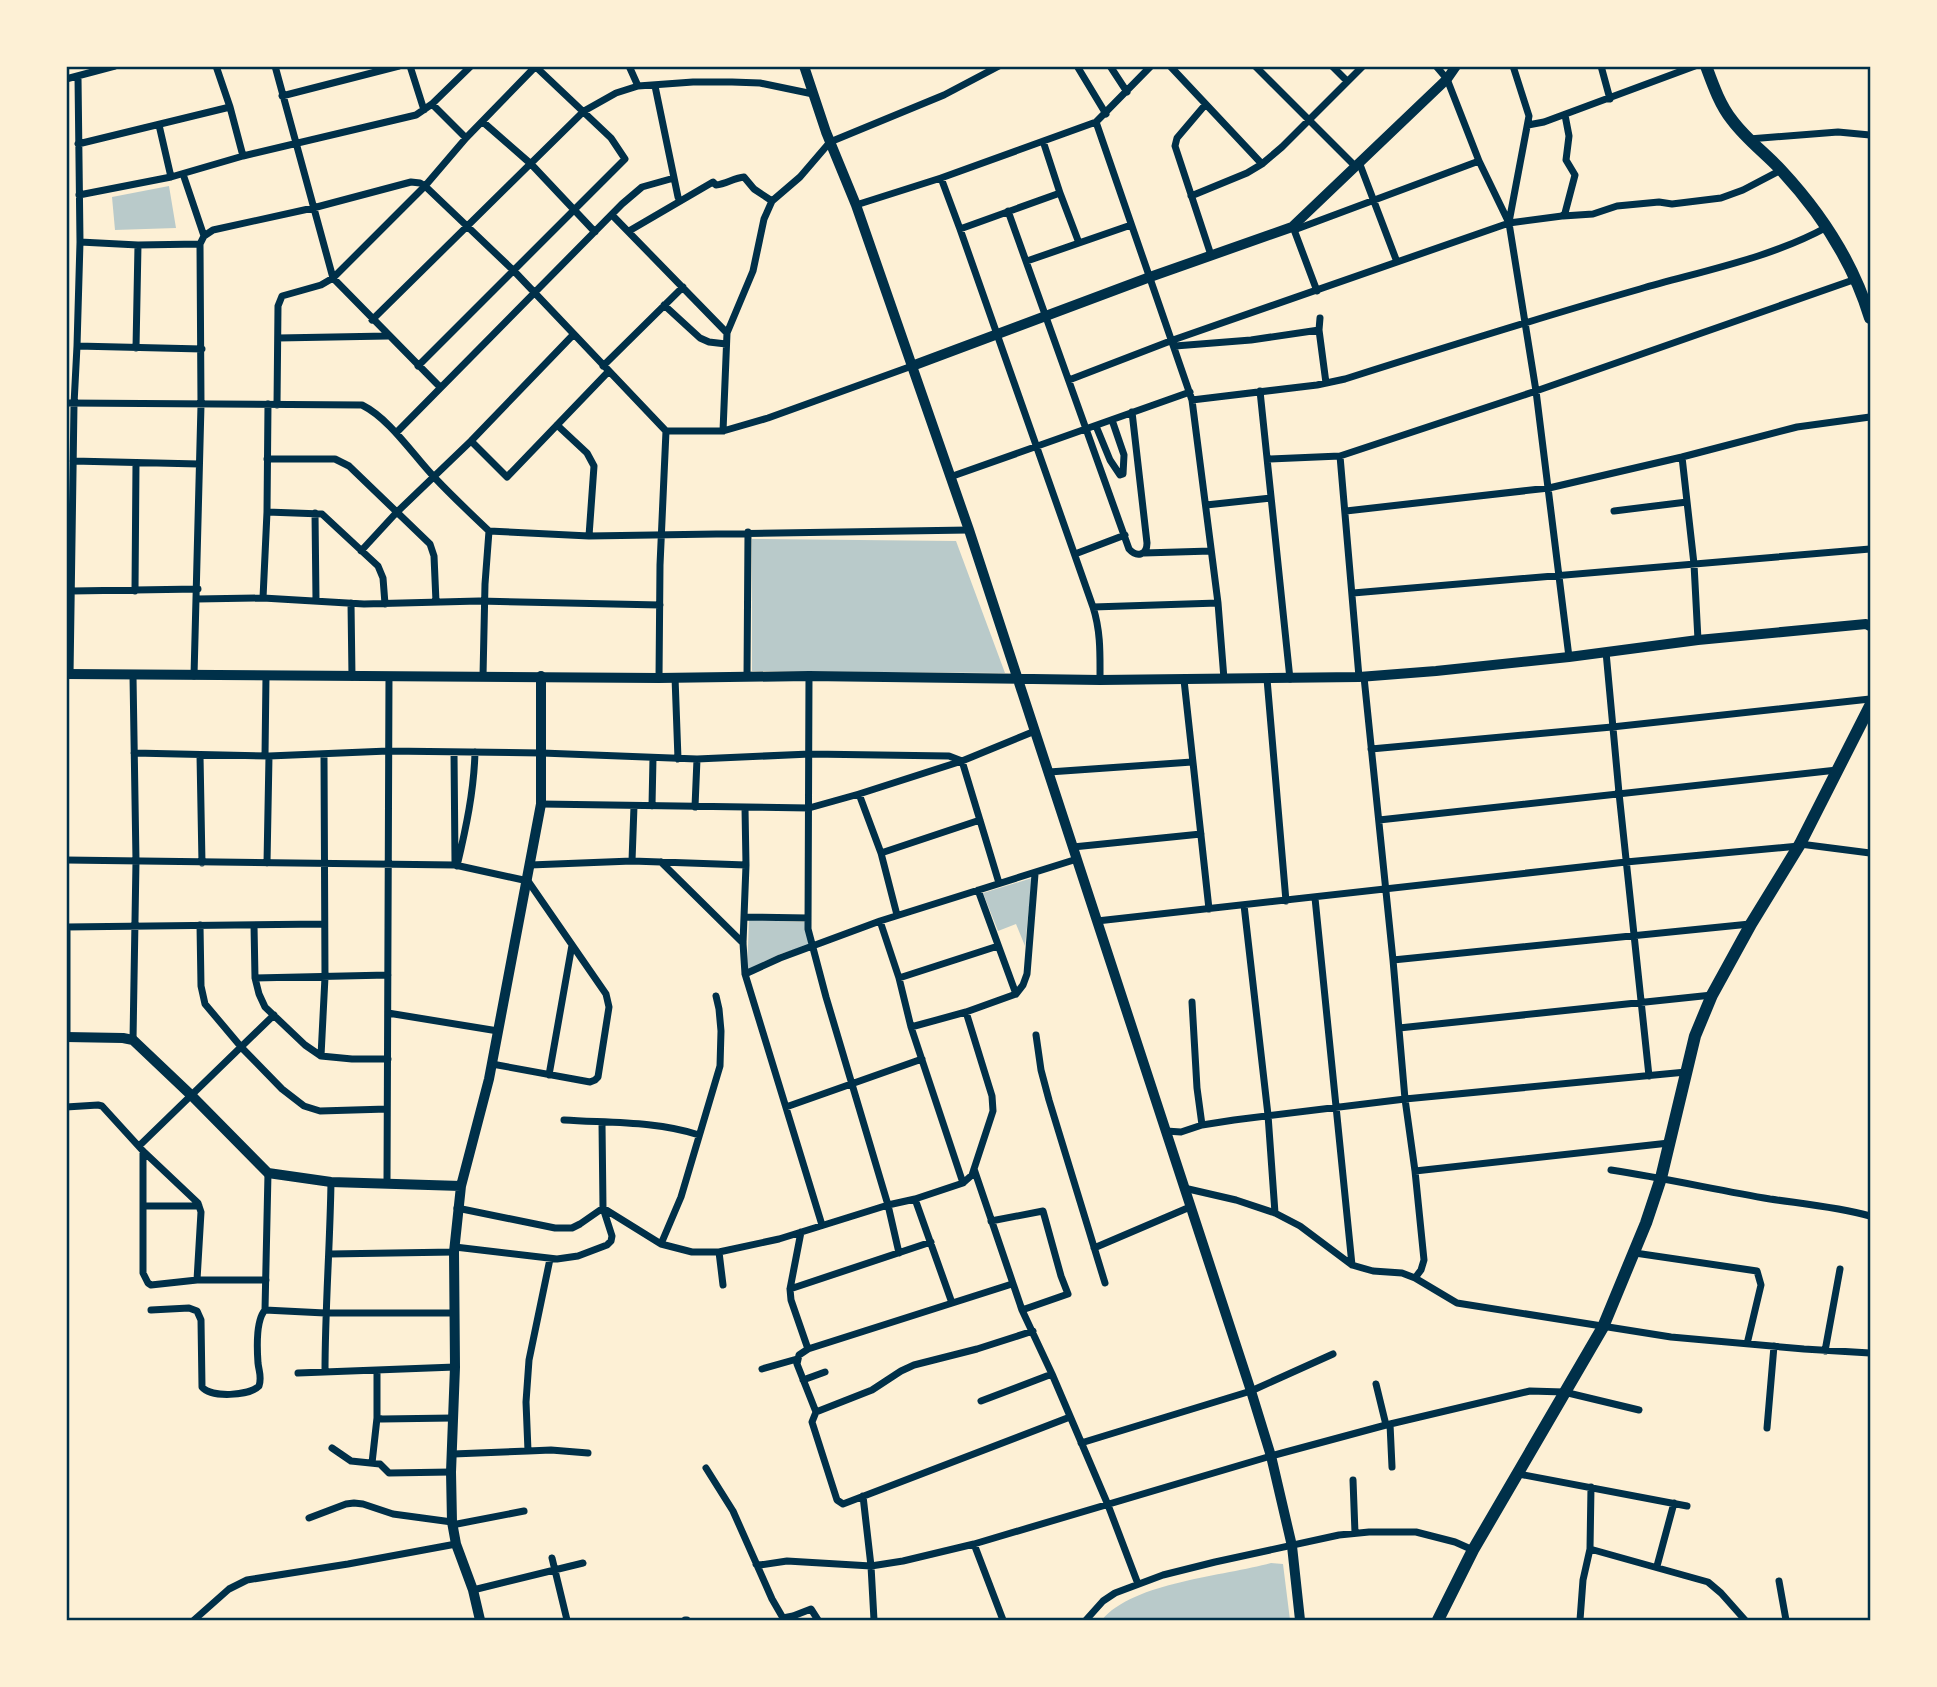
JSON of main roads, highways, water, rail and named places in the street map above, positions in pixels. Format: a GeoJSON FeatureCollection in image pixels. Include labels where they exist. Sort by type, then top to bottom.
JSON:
{"type":"FeatureCollection","features":[{"type":"Feature","properties":{"kind":"main road"},"geometry":{"type":"LineString","coordinates":[[804,66],[828,137],[856,205],[969,530],[1251,1391],[1271,1456],[1292,1546],[1300,1620]]}},
{"type":"Feature","properties":{"kind":"main road"},"geometry":{"type":"LineString","coordinates":[[1706,66],[1715,91],[1730,119],[1781,170],[1827,227],[1857,279],[1871,318]]}},
{"type":"Feature","properties":{"kind":"main road"},"geometry":{"type":"LineString","coordinates":[[68,675],[1290,679],[1436,671],[1698,640],[1871,625]]}},
{"type":"Feature","properties":{"kind":"main road"},"geometry":{"type":"LineString","coordinates":[[1438,1620],[1473,1550],[1603,1327],[1661,1178],[1695,1036],[1712,995],[1751,924],[1800,845],[1871,706]]}},
{"type":"Feature","properties":{"kind":"main road"},"geometry":{"type":"LineString","coordinates":[[1860,726],[1871,717]]}}]}
